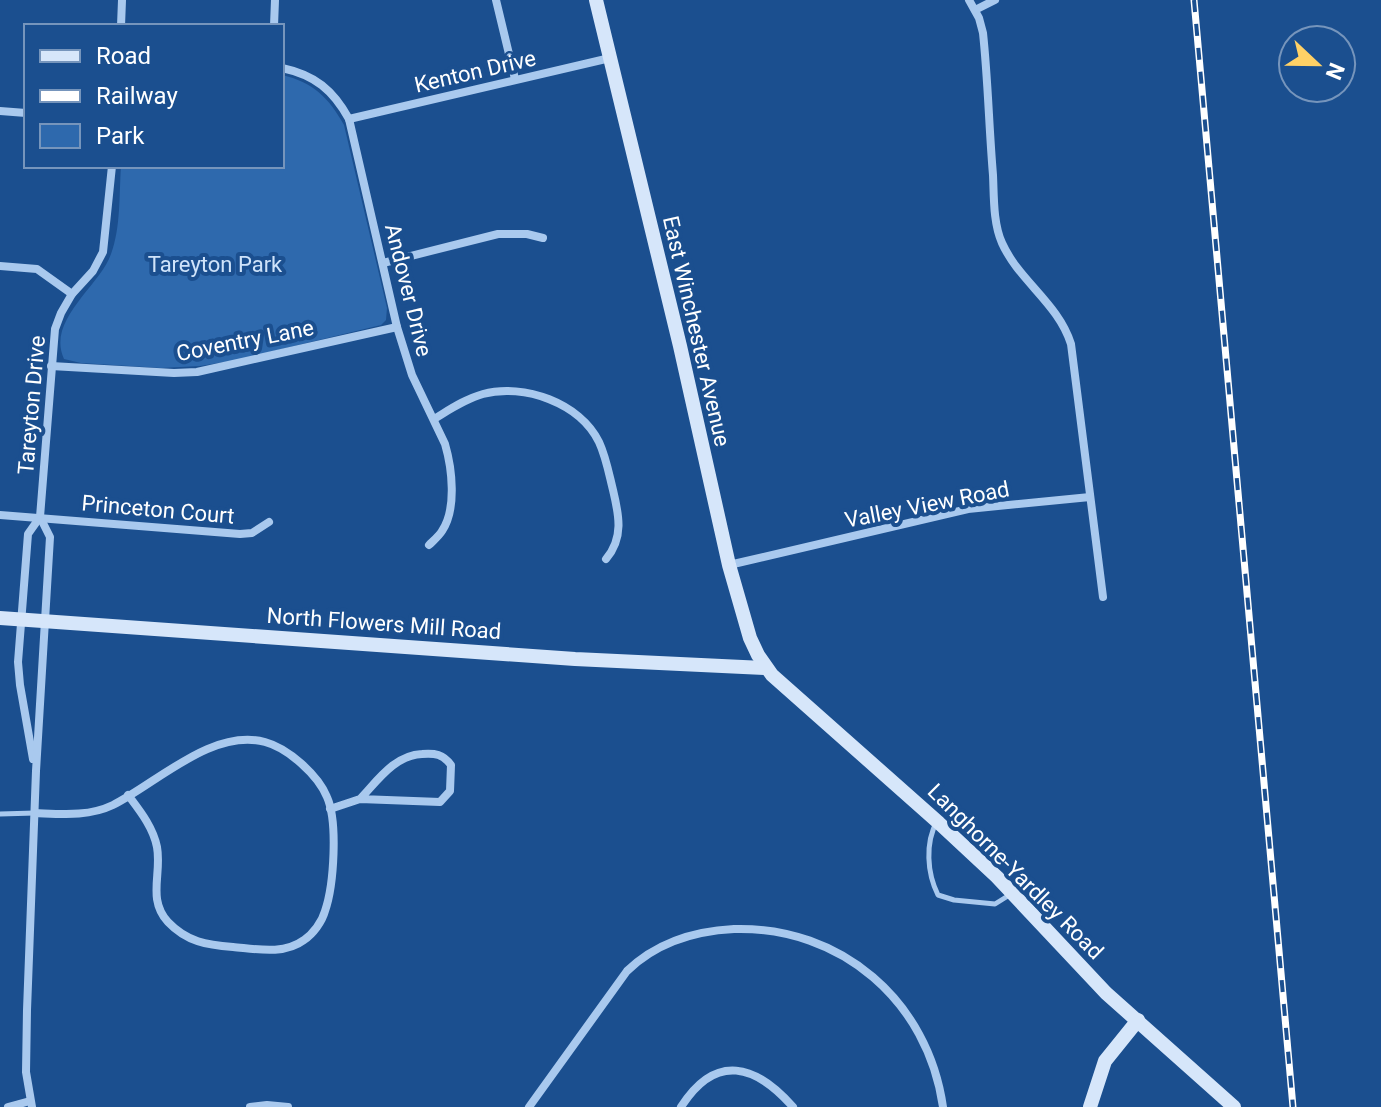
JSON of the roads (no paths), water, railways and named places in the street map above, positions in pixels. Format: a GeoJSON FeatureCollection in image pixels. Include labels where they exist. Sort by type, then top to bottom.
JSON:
{"type":"FeatureCollection","features":[{"type":"Feature","properties":{"kind":"main road","name":"East Winchester Avenue"},"geometry":{"type":"LineString","coordinates":[[596,0],[680,346],[729,565],[750,638],[765,668]]}},
{"type":"Feature","properties":{"kind":"main road","name":"North Flowers Mill Road"},"geometry":{"type":"LineString","coordinates":[[0,618],[575,659],[765,668]]}},
{"type":"Feature","properties":{"kind":"main road","name":"Langhorne-Yardley Road"},"geometry":{"type":"LineString","coordinates":[[765,668],[937,821],[1012,893],[1106,993],[1234,1107]]}},
{"type":"Feature","properties":{"kind":"main road"},"geometry":{"type":"LineString","coordinates":[[1090,1107],[1105,1061],[1138,1020]]}},
{"type":"Feature","properties":{"kind":"street"},"geometry":{"type":"LineString","coordinates":[[121,24],[122,0]]}},
{"type":"Feature","properties":{"kind":"street"},"geometry":{"type":"LineString","coordinates":[[274,24],[275,0]]}},
{"type":"Feature","properties":{"kind":"street"},"geometry":{"type":"LineString","coordinates":[[496,0],[515,79]]}},
{"type":"Feature","properties":{"kind":"street"},"geometry":{"type":"LineString","coordinates":[[969,0],[983,33],[994,199],[1000,240],[1032,286],[1056,312],[1065,326],[1073,350],[1103,597]]}},
{"type":"Feature","properties":{"kind":"street"},"geometry":{"type":"LineString","coordinates":[[975,10],[995,0]]}},
{"type":"Feature","properties":{"kind":"street","name":"Kenton Drive"},"geometry":{"type":"LineString","coordinates":[[349,119],[610,58]]}},
{"type":"Feature","properties":{"kind":"street","name":"Andover Drive"},"geometry":{"type":"LineString","coordinates":[[284,69],[322,83],[349,119],[397,327],[412,375],[448,455],[450,504],[442,531],[429,545]]}},
{"type":"Feature","properties":{"kind":"street"},"geometry":{"type":"LineString","coordinates":[[0,111],[24,113]]}},
{"type":"Feature","properties":{"kind":"street","name":"Tareyton Drive"},"geometry":{"type":"LineString","coordinates":[[36,771],[50,537],[40,517],[55,329],[72,294],[93,271],[103,252],[112,168]]}},
{"type":"Feature","properties":{"kind":"street"},"geometry":{"type":"LineString","coordinates":[[383,263],[498,234],[543,238]]}},
{"type":"Feature","properties":{"kind":"street"},"geometry":{"type":"LineString","coordinates":[[0,266],[37,269],[72,294]]}},
{"type":"Feature","properties":{"kind":"street","name":"Coventry Lane"},"geometry":{"type":"LineString","coordinates":[[51,366],[161,373],[197,372],[397,327]]}},
{"type":"Feature","properties":{"kind":"street"},"geometry":{"type":"LineString","coordinates":[[434,419],[471,398],[497,392],[550,399],[585,420],[600,443],[619,522],[616,545],[606,559]]}},
{"type":"Feature","properties":{"kind":"street","name":"Valley View Road"},"geometry":{"type":"LineString","coordinates":[[729,565],[968,509],[1090,497]]}},
{"type":"Feature","properties":{"kind":"street","name":"Princeton Court"},"geometry":{"type":"LineString","coordinates":[[0,515],[240,534],[252,533],[269,522]]}},
{"type":"Feature","properties":{"kind":"street","name":"Tareyton Drive"},"geometry":{"type":"LineString","coordinates":[[36,771],[20,685],[21,620],[28,534],[40,517]]}},
{"type":"Feature","properties":{"kind":"street"},"geometry":{"type":"LineString","coordinates":[[35,813],[83,814],[111,806],[128,795],[216,744],[236,740],[263,741],[284,749],[307,769],[327,797],[333,825],[331,877],[325,912],[317,927],[305,940],[279,950],[204,945],[183,936],[157,906],[158,851],[153,831],[128,795]]}},
{"type":"Feature","properties":{"kind":"street"},"geometry":{"type":"LineString","coordinates":[[330,809],[360,799],[440,802],[450,791],[451,765],[434,753],[403,757],[360,799]]}},
{"type":"Feature","properties":{"kind":"street"},"geometry":{"type":"LineString","coordinates":[[8,1107],[31,1104],[26,1072],[26,1023],[36,771]]}},
{"type":"Feature","properties":{"kind":"street"},"geometry":{"type":"LineString","coordinates":[[529,1107],[641,957],[673,941],[703,932],[747,929],[795,935],[827,946],[872,976],[900,1005],[921,1035],[936,1071],[943,1107]]}},
{"type":"Feature","properties":{"kind":"street"},"geometry":{"type":"LineString","coordinates":[[681,1107],[710,1076],[725,1071],[748,1071],[766,1079],[793,1107]]}},
{"type":"Feature","properties":{"kind":"street"},"geometry":{"type":"LineString","coordinates":[[250,1107],[288,1107]]}},
{"type":"Feature","properties":{"kind":"lane"},"geometry":{"type":"LineString","coordinates":[[0,814],[35,813]]}},
{"type":"Feature","properties":{"kind":"lane"},"geometry":{"type":"LineString","coordinates":[[937,821],[932,830],[929,878],[938,895],[954,900],[995,904],[1012,893]]}},
{"type":"Feature","properties":{"kind":"railway"},"geometry":{"type":"LineString","coordinates":[[1194,0],[1293,1107]]}},
{"type":"Feature","properties":{"kind":"park label","name":"Tareyton Park"},"geometry":{"type":"Point","coordinates":[215,264]}}]}
